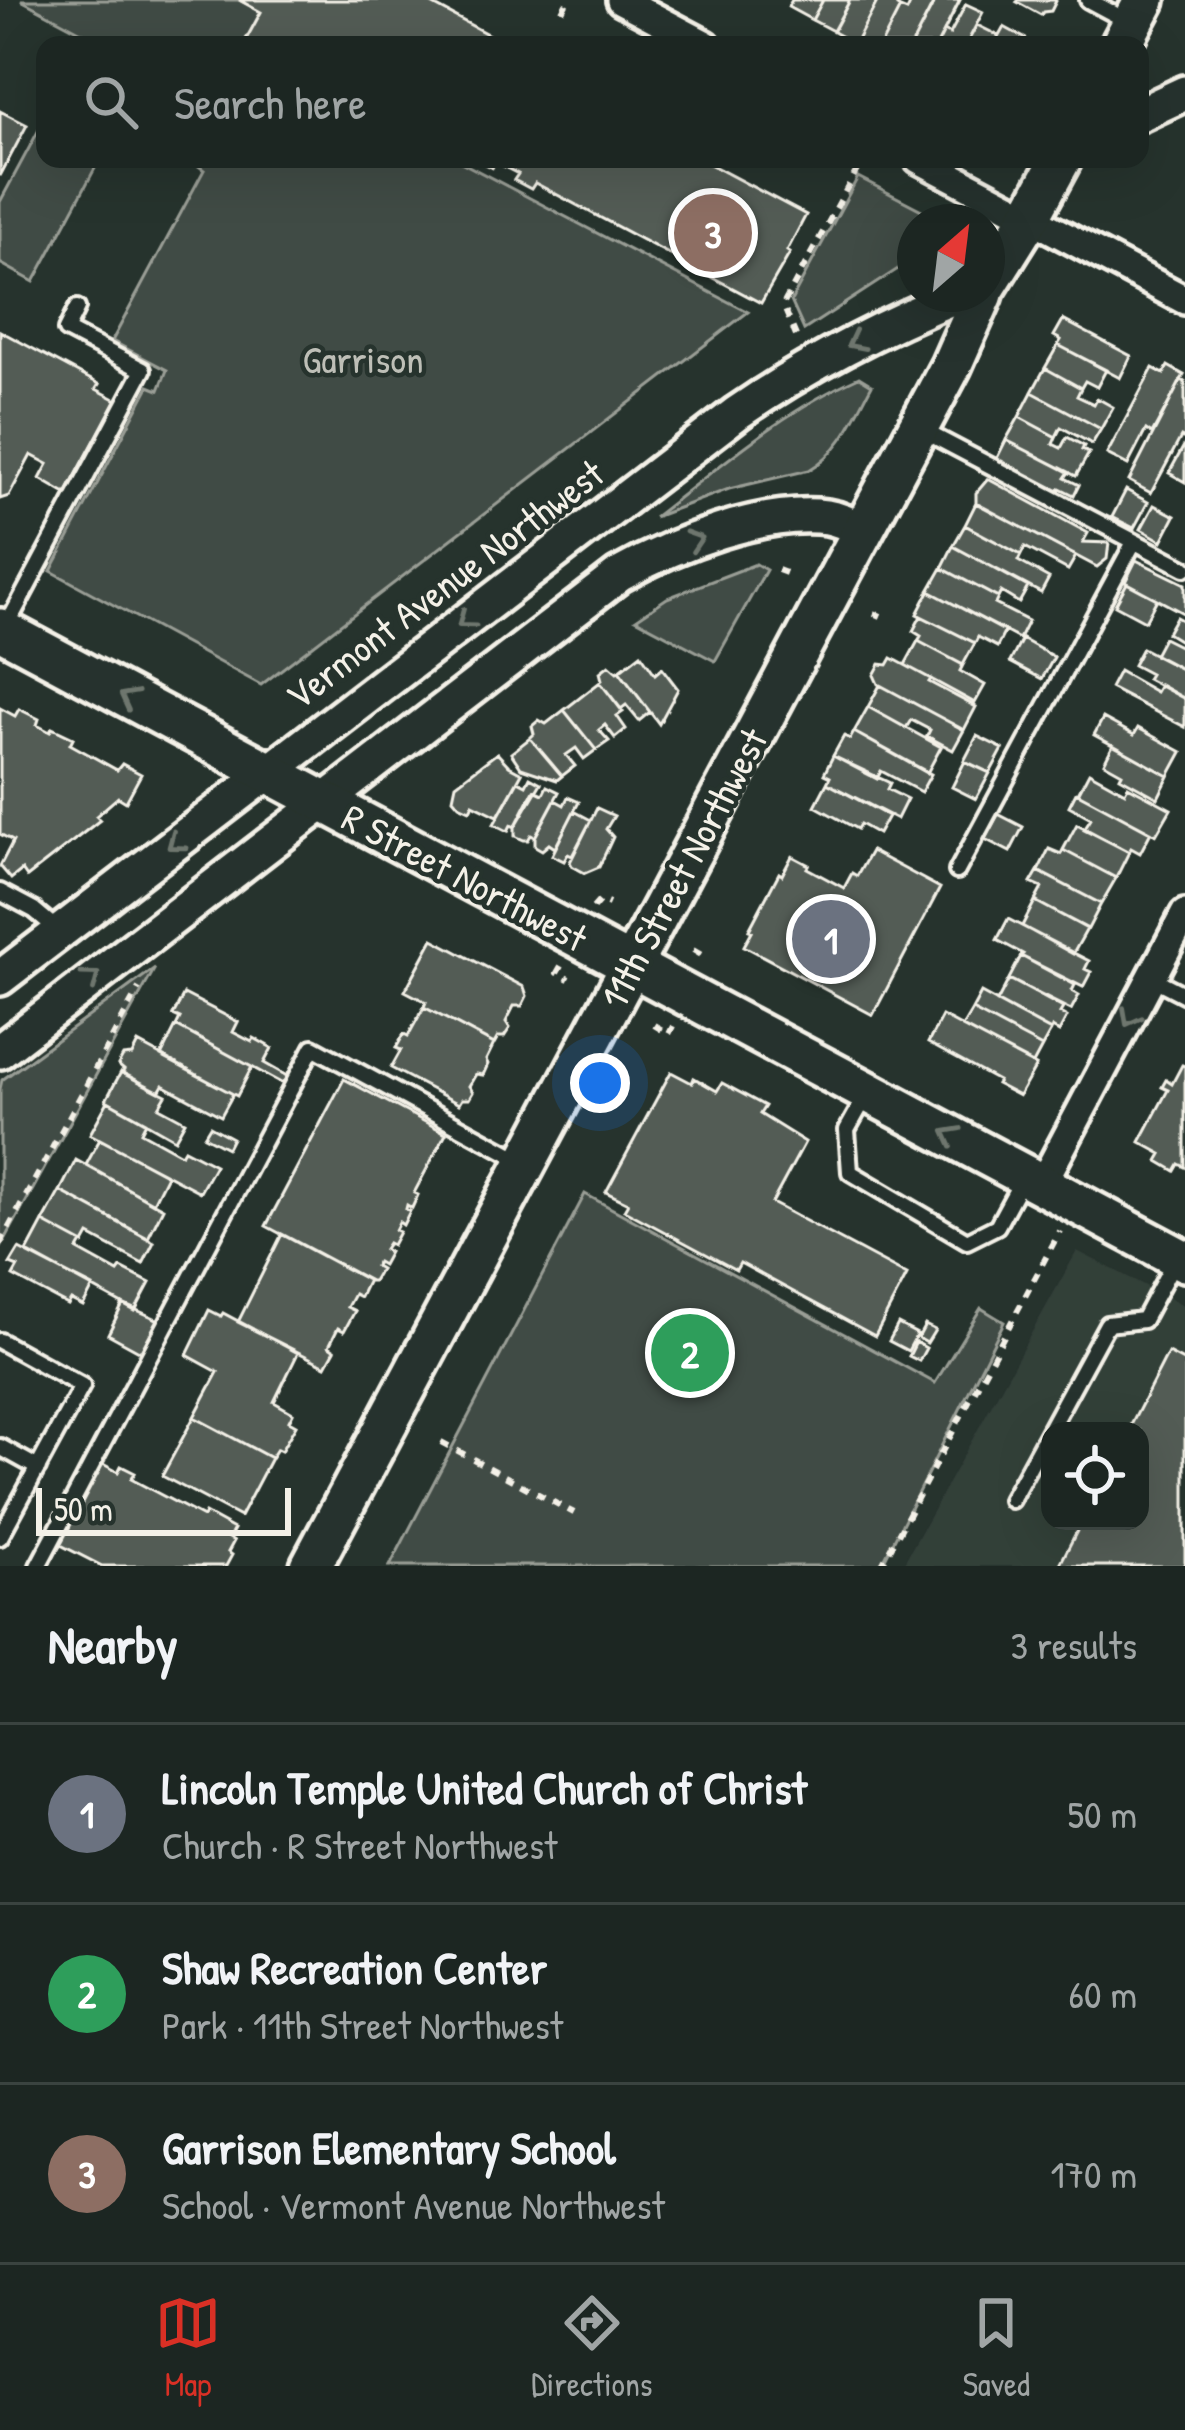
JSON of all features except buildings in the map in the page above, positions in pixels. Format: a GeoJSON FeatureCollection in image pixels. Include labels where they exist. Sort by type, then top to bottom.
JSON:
{"type":"FeatureCollection","features":[{"type":"Feature","properties":{"kind":"main road"},"geometry":{"type":"LineString","coordinates":[[1005,256],[1056,168]]}},
{"type":"Feature","properties":{"kind":"main road","name":"11th Street Northwest"},"geometry":{"type":"LineString","coordinates":[[311,1566],[951,366],[975,312]]}},
{"type":"Feature","properties":{"kind":"main road","name":"R Street Northwest"},"geometry":{"type":"LineString","coordinates":[[2,630],[1181,1258]]}},
{"type":"Feature","properties":{"kind":"street"},"geometry":{"type":"LineString","coordinates":[[621,0],[689,36]]}},
{"type":"Feature","properties":{"kind":"street"},"geometry":{"type":"LineString","coordinates":[[1149,110],[1185,93]]}},
{"type":"Feature","properties":{"kind":"street"},"geometry":{"type":"LineString","coordinates":[[937,168],[1185,300]]}},
{"type":"Feature","properties":{"kind":"street","name":"Vermont Avenue Northwest"},"geometry":{"type":"LineString","coordinates":[[0,978],[737,413],[824,358],[918,312]]}},
{"type":"Feature","properties":{"kind":"street"},"geometry":{"type":"LineString","coordinates":[[0,1051],[601,587],[638,564],[704,536],[791,518],[826,517],[863,531]]}},
{"type":"Feature","properties":{"kind":"street"},"geometry":{"type":"LineString","coordinates":[[1033,1179],[1185,914]]}},
{"type":"Feature","properties":{"kind":"lane"},"geometry":{"type":"LineString","coordinates":[[1088,0],[1133,23]]}},
{"type":"Feature","properties":{"kind":"lane"},"geometry":{"type":"LineString","coordinates":[[2,630],[143,370],[66,330],[77,308]]}},
{"type":"Feature","properties":{"kind":"lane"},"geometry":{"type":"LineString","coordinates":[[917,428],[1185,568]]}},
{"type":"Feature","properties":{"kind":"lane"},"geometry":{"type":"LineString","coordinates":[[957,871],[1134,542]]}},
{"type":"Feature","properties":{"kind":"lane"},"geometry":{"type":"LineString","coordinates":[[0,892],[34,910],[59,931]]}},
{"type":"Feature","properties":{"kind":"lane"},"geometry":{"type":"LineString","coordinates":[[1152,978],[1185,995]]}},
{"type":"Feature","properties":{"kind":"lane"},"geometry":{"type":"LineString","coordinates":[[38,1566],[313,1047],[526,1162]]}},
{"type":"Feature","properties":{"kind":"lane"},"geometry":{"type":"LineString","coordinates":[[868,1092],[848,1130],[850,1172],[967,1240],[998,1226],[1033,1179]]}},
{"type":"Feature","properties":{"kind":"lane"},"geometry":{"type":"LineString","coordinates":[[1011,1500],[1107,1324],[1143,1320],[1181,1258]]}},
{"type":"Feature","properties":{"kind":"lane"},"geometry":{"type":"LineString","coordinates":[[0,1341],[82,1386],[0,1538]]}},
{"type":"Feature","properties":{"kind":"lane"},"geometry":{"type":"LineString","coordinates":[[0,1447],[38,1468]]}},
{"type":"Feature","properties":{"kind":"path"},"geometry":{"type":"LineString","coordinates":[[562,11],[568,0]]}},
{"type":"Feature","properties":{"kind":"path"},"geometry":{"type":"LineString","coordinates":[[798,340],[783,305],[857,170]]}},
{"type":"Feature","properties":{"kind":"path"},"geometry":{"type":"LineString","coordinates":[[0,1244],[147,974]]}},
{"type":"Feature","properties":{"kind":"path"},"geometry":{"type":"LineString","coordinates":[[881,1566],[1061,1228]]}},
{"type":"Feature","properties":{"kind":"path"},"geometry":{"type":"LineString","coordinates":[[441,1442],[574,1513]]}},
{"type":"Feature","properties":{"kind":"shaded area"},"geometry":{"type":"Polygon","coordinates":[[[1077,1251],[1185,1306],[1185,1566],[902,1566],[1077,1251]]]}},
{"type":"Feature","properties":{"kind":"green space"},"geometry":{"type":"Polygon","coordinates":[[[21,0],[239,0],[261,12],[248,36],[89,36],[21,0]]]}},
{"type":"Feature","properties":{"kind":"green space"},"geometry":{"type":"Polygon","coordinates":[[[36,135],[36,168],[95,168],[34,282],[0,263],[0,202],[36,135]]]}},
{"type":"Feature","properties":{"kind":"green space","name":"Garrison"},"geometry":{"type":"Polygon","coordinates":[[[472,168],[748,312],[261,685],[51,571],[149,386],[159,390],[167,370],[112,341],[204,170],[472,168]]]}},
{"type":"Feature","properties":{"kind":"green space"},"geometry":{"type":"Polygon","coordinates":[[[858,177],[910,204],[897,204],[897,270],[804,330],[791,301],[858,177]]]}},
{"type":"Feature","properties":{"kind":"green space"},"geometry":{"type":"Polygon","coordinates":[[[859,377],[872,385],[846,432],[809,470],[729,489],[654,517],[778,423],[859,377]]]}},
{"type":"Feature","properties":{"kind":"green space"},"geometry":{"type":"Polygon","coordinates":[[[756,564],[766,570],[715,661],[636,619],[667,598],[756,564]]]}},
{"type":"Feature","properties":{"kind":"green space"},"geometry":{"type":"Polygon","coordinates":[[[155,968],[0,1249],[2,1080],[155,968]]]}},
{"type":"Feature","properties":{"kind":"green space"},"geometry":{"type":"Polygon","coordinates":[[[585,1194],[935,1383],[981,1308],[1004,1322],[881,1566],[390,1566],[585,1194]]]}},
{"type":"Feature","properties":{"kind":"place","name":"Garrison Elementary School"},"geometry":{"type":"Point","coordinates":[713,233]}},
{"type":"Feature","properties":{"kind":"place","name":"Lincoln Temple United Church of Christ"},"geometry":{"type":"Point","coordinates":[831,939]}},
{"type":"Feature","properties":{"kind":"place","name":"Shaw Recreation Center"},"geometry":{"type":"Point","coordinates":[690,1353]}}]}
